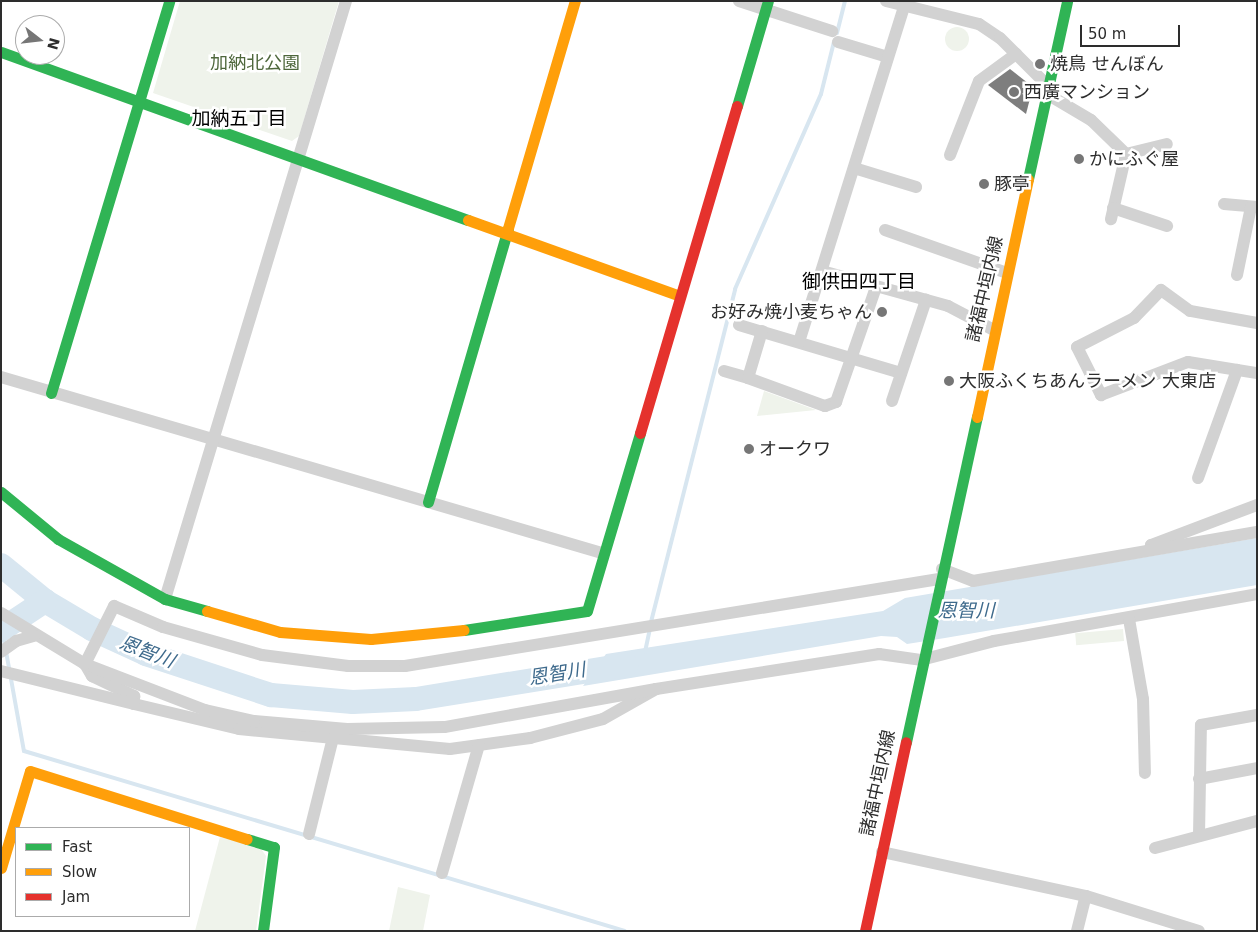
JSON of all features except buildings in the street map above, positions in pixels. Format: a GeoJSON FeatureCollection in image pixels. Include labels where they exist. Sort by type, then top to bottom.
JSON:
{"type":"FeatureCollection","features":[{"type":"Feature","properties":{"kind":"street"},"geometry":{"type":"LineString","coordinates":[[51,393],[170,1]]}},
{"type":"Feature","properties":{"kind":"street"},"geometry":{"type":"LineString","coordinates":[[165,600],[346,1]]}},
{"type":"Feature","properties":{"kind":"street"},"geometry":{"type":"LineString","coordinates":[[428,502],[505,232],[575,1]]}},
{"type":"Feature","properties":{"kind":"street"},"geometry":{"type":"LineString","coordinates":[[739,1],[766,6],[835,37],[888,57]]}},
{"type":"Feature","properties":{"kind":"street"},"geometry":{"type":"LineString","coordinates":[[886,1],[904,7],[979,24],[1016,54],[1048,90],[1091,120],[1126,154]]}},
{"type":"Feature","properties":{"kind":"street"},"geometry":{"type":"LineString","coordinates":[[941,15],[943,1]]}},
{"type":"Feature","properties":{"kind":"street","name":"諸福中垣内線"},"geometry":{"type":"LineString","coordinates":[[865,931],[921,660],[1067,1]]}},
{"type":"Feature","properties":{"kind":"street"},"geometry":{"type":"LineString","coordinates":[[1,492],[58,539],[165,600],[280,632],[371,640],[416,637],[587,611],[602,552],[766,6]]}},
{"type":"Feature","properties":{"kind":"street"},"geometry":{"type":"LineString","coordinates":[[800,342],[904,7]]}},
{"type":"Feature","properties":{"kind":"street"},"geometry":{"type":"LineString","coordinates":[[1,52],[300,157],[680,296]]}},
{"type":"Feature","properties":{"kind":"street"},"geometry":{"type":"LineString","coordinates":[[950,155],[979,81],[1016,54]]}},
{"type":"Feature","properties":{"kind":"street"},"geometry":{"type":"LineString","coordinates":[[1126,154],[1167,144]]}},
{"type":"Feature","properties":{"kind":"street"},"geometry":{"type":"LineString","coordinates":[[1126,154],[1112,213],[1166,226]]}},
{"type":"Feature","properties":{"kind":"street"},"geometry":{"type":"LineString","coordinates":[[854,168],[916,187]]}},
{"type":"Feature","properties":{"kind":"street"},"geometry":{"type":"LineString","coordinates":[[1224,204],[1254,207],[1237,275]]}},
{"type":"Feature","properties":{"kind":"street"},"geometry":{"type":"LineString","coordinates":[[885,230],[1007,273]]}},
{"type":"Feature","properties":{"kind":"street"},"geometry":{"type":"LineString","coordinates":[[822,271],[948,306],[994,330]]}},
{"type":"Feature","properties":{"kind":"street"},"geometry":{"type":"LineString","coordinates":[[724,370],[825,406],[836,402],[876,286]]}},
{"type":"Feature","properties":{"kind":"street"},"geometry":{"type":"LineString","coordinates":[[1257,323],[1190,310],[1161,290],[1134,318],[1077,347],[1101,395],[1188,362],[1257,373]]}},
{"type":"Feature","properties":{"kind":"street"},"geometry":{"type":"LineString","coordinates":[[892,401],[926,300]]}},
{"type":"Feature","properties":{"kind":"street"},"geometry":{"type":"LineString","coordinates":[[739,325],[852,356],[901,373]]}},
{"type":"Feature","properties":{"kind":"street"},"geometry":{"type":"LineString","coordinates":[[748,378],[762,331]]}},
{"type":"Feature","properties":{"kind":"street"},"geometry":{"type":"LineString","coordinates":[[1198,478],[1237,370]]}},
{"type":"Feature","properties":{"kind":"street"},"geometry":{"type":"LineString","coordinates":[[1,377],[602,552]]}},
{"type":"Feature","properties":{"kind":"street"},"geometry":{"type":"LineString","coordinates":[[1150,552],[1151,545],[1257,505]]}},
{"type":"Feature","properties":{"kind":"street"},"geometry":{"type":"LineString","coordinates":[[85,664],[114,606],[163,627],[262,655],[348,666],[406,666],[939,578],[973,581],[1150,552],[1257,532]]}},
{"type":"Feature","properties":{"kind":"street"},"geometry":{"type":"LineString","coordinates":[[1,612],[34,636],[85,664],[204,710],[254,721],[347,729],[444,727],[656,689],[880,654],[921,660],[994,640],[1129,619],[1257,594]]}},
{"type":"Feature","properties":{"kind":"street"},"geometry":{"type":"LineString","coordinates":[[1129,619],[1143,699],[1145,773]]}},
{"type":"Feature","properties":{"kind":"street"},"geometry":{"type":"LineString","coordinates":[[1,652],[16,641],[34,636]]}},
{"type":"Feature","properties":{"kind":"street"},"geometry":{"type":"LineString","coordinates":[[85,664],[92,676],[134,696],[134,704]]}},
{"type":"Feature","properties":{"kind":"street"},"geometry":{"type":"LineString","coordinates":[[1,671],[238,729],[450,749],[530,738],[603,720],[656,689]]}},
{"type":"Feature","properties":{"kind":"street"},"geometry":{"type":"LineString","coordinates":[[1199,836],[1201,725],[1257,715]]}},
{"type":"Feature","properties":{"kind":"street"},"geometry":{"type":"LineString","coordinates":[[309,834],[333,738]]}},
{"type":"Feature","properties":{"kind":"street"},"geometry":{"type":"LineString","coordinates":[[442,873],[479,745]]}},
{"type":"Feature","properties":{"kind":"street"},"geometry":{"type":"LineString","coordinates":[[1199,779],[1257,768]]}},
{"type":"Feature","properties":{"kind":"street"},"geometry":{"type":"LineString","coordinates":[[1,868],[30,771],[274,847],[263,931]]}},
{"type":"Feature","properties":{"kind":"street"},"geometry":{"type":"LineString","coordinates":[[1155,848],[1257,821]]}},
{"type":"Feature","properties":{"kind":"street"},"geometry":{"type":"LineString","coordinates":[[882,852],[1086,896],[1167,926],[1199,931]]}},
{"type":"Feature","properties":{"kind":"street"},"geometry":{"type":"LineString","coordinates":[[1077,931],[1086,896]]}},
{"type":"Feature","properties":{"kind":"green space","name":"加納北公園"},"geometry":{"type":"Polygon","coordinates":[[[180,1],[339,1],[299,136],[292,141],[153,93],[180,1]]]}},
{"type":"Feature","properties":{"kind":"green space"},"geometry":{"type":"Polygon","coordinates":[[[957,27],[962,28],[968,34],[968,44],[962,50],[957,51],[952,50],[946,44],[945,39],[946,34],[952,28],[957,27]]]}},
{"type":"Feature","properties":{"kind":"green space"},"geometry":{"type":"Polygon","coordinates":[[[764,391],[816,410],[757,416],[764,391]]]}},
{"type":"Feature","properties":{"kind":"green space"},"geometry":{"type":"Polygon","coordinates":[[[1123,629],[1124,641],[1076,645],[1075,633],[1123,629]]]}},
{"type":"Feature","properties":{"kind":"green space"},"geometry":{"type":"Polygon","coordinates":[[[220,837],[260,847],[266,856],[256,931],[195,931],[220,837]]]}},
{"type":"Feature","properties":{"kind":"green space"},"geometry":{"type":"Polygon","coordinates":[[[398,887],[430,895],[423,931],[389,931],[398,887]]]}},
{"type":"Feature","properties":{"kind":"water","name":"恩智川"},"geometry":{"type":"Polygon","coordinates":[[[1257,538],[1257,585],[907,644],[897,637],[881,636],[583,686],[606,654],[883,611],[905,598],[1257,538]]]}},
{"type":"Feature","properties":{"kind":"waterway"},"geometry":{"type":"LineString","coordinates":[[837,33],[845,1]]}},
{"type":"Feature","properties":{"kind":"waterway"},"geometry":{"type":"LineString","coordinates":[[651,622],[735,289],[821,94],[834,42]]}},
{"type":"Feature","properties":{"kind":"waterway","name":"恩智川"},"geometry":{"type":"LineString","coordinates":[[1,565],[45,601],[92,629],[146,654],[271,695],[353,702],[416,699],[626,665]]}},
{"type":"Feature","properties":{"kind":"waterway"},"geometry":{"type":"LineString","coordinates":[[1,630],[45,601]]}},
{"type":"Feature","properties":{"kind":"waterway"},"geometry":{"type":"LineString","coordinates":[[2,629],[24,751],[625,931]]}},
{"type":"Feature","properties":{"kind":"waterway"},"geometry":{"type":"LineString","coordinates":[[645,652],[650,629]]}},
{"type":"Feature","properties":{"kind":"traffic: fast"},"geometry":{"type":"LineString","coordinates":[[51,393],[169,1]]}},
{"type":"Feature","properties":{"kind":"traffic: fast"},"geometry":{"type":"LineString","coordinates":[[737,106],[768,1]]}},
{"type":"Feature","properties":{"kind":"traffic: fast"},"geometry":{"type":"LineString","coordinates":[[1028,179],[1067,1]]}},
{"type":"Feature","properties":{"kind":"traffic: fast"},"geometry":{"type":"LineString","coordinates":[[1,52],[468,220]]}},
{"type":"Feature","properties":{"kind":"traffic: fast"},"geometry":{"type":"LineString","coordinates":[[428,502],[508,228]]}},
{"type":"Feature","properties":{"kind":"traffic: fast"},"geometry":{"type":"LineString","coordinates":[[906,742],[977,417]]}},
{"type":"Feature","properties":{"kind":"traffic: fast"},"geometry":{"type":"LineString","coordinates":[[464,630],[587,611],[640,433]]}},
{"type":"Feature","properties":{"kind":"traffic: fast"},"geometry":{"type":"LineString","coordinates":[[1,492],[58,539],[165,599],[207,611]]}},
{"type":"Feature","properties":{"kind":"traffic: fast"},"geometry":{"type":"LineString","coordinates":[[247,839],[274,847],[263,931]]}},
{"type":"Feature","properties":{"kind":"traffic: slow"},"geometry":{"type":"LineString","coordinates":[[508,228],[575,1]]}},
{"type":"Feature","properties":{"kind":"traffic: slow"},"geometry":{"type":"LineString","coordinates":[[977,417],[1028,179]]}},
{"type":"Feature","properties":{"kind":"traffic: slow"},"geometry":{"type":"LineString","coordinates":[[468,220],[680,296]]}},
{"type":"Feature","properties":{"kind":"traffic: slow"},"geometry":{"type":"LineString","coordinates":[[207,611],[280,632],[371,639],[464,630]]}},
{"type":"Feature","properties":{"kind":"traffic: slow"},"geometry":{"type":"LineString","coordinates":[[1,868],[30,771],[247,839]]}},
{"type":"Feature","properties":{"kind":"traffic: jam"},"geometry":{"type":"LineString","coordinates":[[640,433],[737,106]]}},
{"type":"Feature","properties":{"kind":"traffic: jam"},"geometry":{"type":"LineString","coordinates":[[865,931],[906,742]]}},
{"type":"Feature","properties":{"kind":"place","name":"焼鳥 せんぼん"},"geometry":{"type":"Point","coordinates":[1040,64]}},
{"type":"Feature","properties":{"kind":"place","name":"西廣マンション"},"geometry":{"type":"Point","coordinates":[1014,92]}},
{"type":"Feature","properties":{"kind":"place","name":"かにふぐ屋"},"geometry":{"type":"Point","coordinates":[1079,159]}},
{"type":"Feature","properties":{"kind":"place","name":"豚亭"},"geometry":{"type":"Point","coordinates":[984,184]}},
{"type":"Feature","properties":{"kind":"place","name":"お好み焼小麦ちゃん"},"geometry":{"type":"Point","coordinates":[882,312]}},
{"type":"Feature","properties":{"kind":"place","name":"大阪ふくちあんラーメン 大東店"},"geometry":{"type":"Point","coordinates":[949,381]}},
{"type":"Feature","properties":{"kind":"place","name":"オークワ"},"geometry":{"type":"Point","coordinates":[749,449]}},
{"type":"Feature","properties":{"kind":"district","name":"加納五丁目"},"geometry":{"type":"Point","coordinates":[239,119]}},
{"type":"Feature","properties":{"kind":"district","name":"御供田四丁目"},"geometry":{"type":"Point","coordinates":[859,282]}}]}
